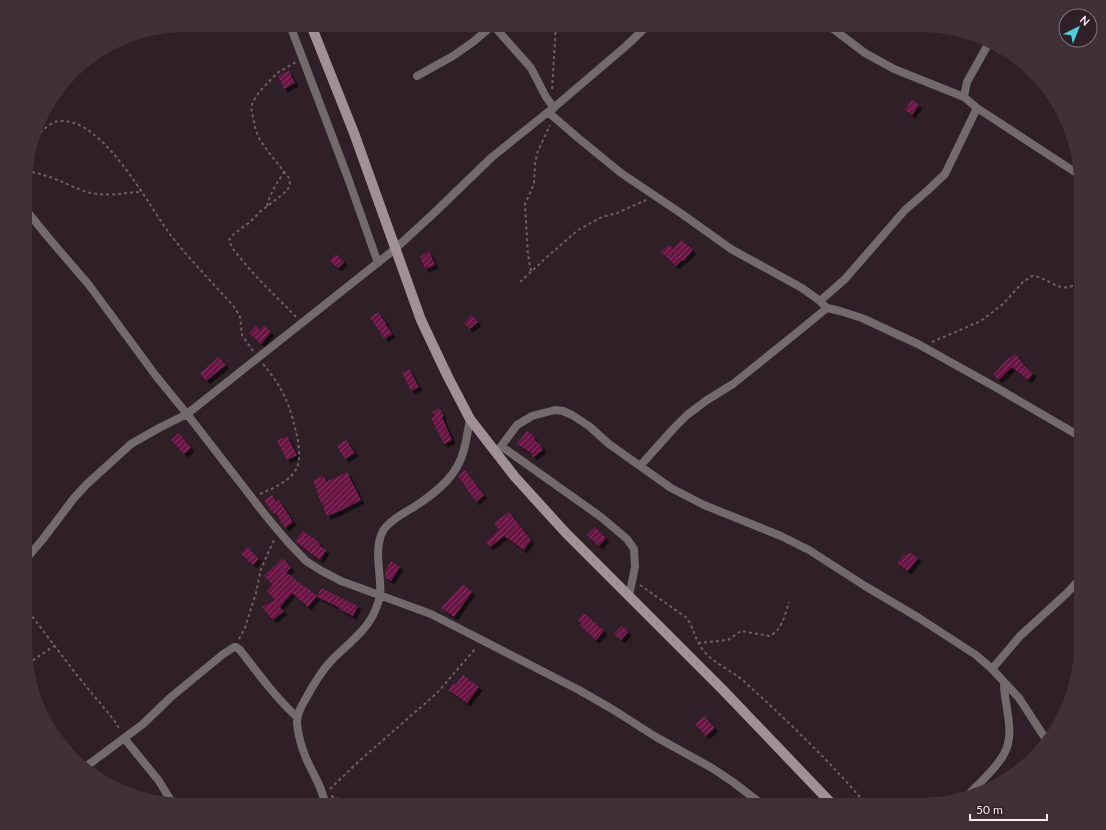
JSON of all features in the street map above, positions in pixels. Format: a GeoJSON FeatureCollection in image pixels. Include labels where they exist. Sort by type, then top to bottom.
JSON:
{"type":"FeatureCollection","features":[{"type":"Feature","properties":{"kind":"main road"},"geometry":{"type":"LineString","coordinates":[[314,32],[351,127],[421,320],[470,419],[498,450],[515,477],[565,532],[723,690],[826,798]]}},
{"type":"Feature","properties":{"kind":"street"},"geometry":{"type":"LineString","coordinates":[[293,32],[378,262]]}},
{"type":"Feature","properties":{"kind":"street"},"geometry":{"type":"LineString","coordinates":[[417,76],[454,56],[485,32]]}},
{"type":"Feature","properties":{"kind":"street"},"geometry":{"type":"LineString","coordinates":[[499,32],[531,68],[552,110],[577,137],[621,173],[731,249],[802,288],[827,308],[862,318],[922,346],[1074,433]]}},
{"type":"Feature","properties":{"kind":"street"},"geometry":{"type":"LineString","coordinates":[[32,552],[44,539],[74,498],[87,484],[131,444],[187,414],[395,249],[492,157],[552,110],[641,32]]}},
{"type":"Feature","properties":{"kind":"street"},"geometry":{"type":"LineString","coordinates":[[837,32],[865,53],[894,69],[964,97],[977,108],[1074,171]]}},
{"type":"Feature","properties":{"kind":"street"},"geometry":{"type":"LineString","coordinates":[[964,97],[967,82],[987,47]]}},
{"type":"Feature","properties":{"kind":"street"},"geometry":{"type":"LineString","coordinates":[[820,301],[845,279],[905,210],[928,191],[945,174],[977,108]]}},
{"type":"Feature","properties":{"kind":"street"},"geometry":{"type":"LineString","coordinates":[[32,217],[89,285],[152,370],[251,497],[287,541],[306,561],[340,581],[431,614],[579,690],[656,737],[712,768],[754,798]]}},
{"type":"Feature","properties":{"kind":"street"},"geometry":{"type":"LineString","coordinates":[[640,466],[674,428],[687,416],[707,400],[733,384],[827,308]]}},
{"type":"Feature","properties":{"kind":"street"},"geometry":{"type":"LineString","coordinates":[[629,596],[635,566],[634,549],[627,539],[601,517],[498,450],[517,425],[524,420],[539,413],[555,410],[563,411],[572,415],[589,426],[609,444],[671,488],[704,505],[781,536],[809,550],[976,655],[992,669],[1019,698],[1044,736]]}},
{"type":"Feature","properties":{"kind":"street"},"geometry":{"type":"LineString","coordinates":[[324,798],[306,758],[299,738],[297,717],[299,710],[317,678],[329,663],[367,625],[374,612],[380,596],[379,546],[380,538],[384,530],[393,521],[428,498],[453,473],[463,453],[470,419]]}},
{"type":"Feature","properties":{"kind":"street"},"geometry":{"type":"LineString","coordinates":[[992,669],[1020,636],[1074,586]]}},
{"type":"Feature","properties":{"kind":"street"},"geometry":{"type":"LineString","coordinates":[[89,764],[143,724],[171,697],[234,647],[240,650],[262,679],[285,706],[297,717]]}},
{"type":"Feature","properties":{"kind":"street"},"geometry":{"type":"LineString","coordinates":[[975,788],[1004,754],[1008,743],[1009,725],[1004,683]]}},
{"type":"Feature","properties":{"kind":"street"},"geometry":{"type":"LineString","coordinates":[[124,738],[159,781],[170,797]]}},
{"type":"Feature","properties":{"kind":"path"},"geometry":{"type":"LineString","coordinates":[[531,272],[528,255],[525,204],[534,184],[535,163],[552,110],[556,32]]}},
{"type":"Feature","properties":{"kind":"path"},"geometry":{"type":"LineString","coordinates":[[302,58],[277,73],[259,92],[251,108],[256,131],[260,140],[289,178],[290,184],[288,189],[231,237],[230,240],[230,244],[258,279],[302,323]]}},
{"type":"Feature","properties":{"kind":"path"},"geometry":{"type":"LineString","coordinates":[[42,131],[59,120],[70,122],[85,127],[108,147],[142,192],[160,221],[173,238],[235,308],[240,317],[242,335],[279,385],[288,403],[293,418],[300,460],[296,470],[289,477],[277,486],[251,497]]}},
{"type":"Feature","properties":{"kind":"path"},"geometry":{"type":"LineString","coordinates":[[32,172],[43,175],[87,192],[98,194],[112,195],[142,192]]}},
{"type":"Feature","properties":{"kind":"path"},"geometry":{"type":"LineString","coordinates":[[267,207],[268,199],[273,188],[284,172]]}},
{"type":"Feature","properties":{"kind":"path"},"geometry":{"type":"LineString","coordinates":[[520,282],[578,230],[602,217],[617,213],[656,196]]}},
{"type":"Feature","properties":{"kind":"path"},"geometry":{"type":"LineString","coordinates":[[922,346],[981,321],[1003,304],[1023,282],[1032,276],[1067,288],[1074,285]]}},
{"type":"Feature","properties":{"kind":"path"},"geometry":{"type":"LineString","coordinates":[[234,647],[245,628],[256,593],[261,569],[279,531]]}},
{"type":"Feature","properties":{"kind":"path"},"geometry":{"type":"LineString","coordinates":[[632,579],[687,618],[692,625],[698,643],[704,652],[714,661],[746,682],[798,731],[841,775],[861,798]]}},
{"type":"Feature","properties":{"kind":"path"},"geometry":{"type":"LineString","coordinates":[[698,643],[728,640],[741,631],[769,636],[777,632],[789,602]]}},
{"type":"Feature","properties":{"kind":"path"},"geometry":{"type":"LineString","coordinates":[[32,615],[54,646],[114,720],[124,738]]}},
{"type":"Feature","properties":{"kind":"path"},"geometry":{"type":"LineString","coordinates":[[335,798],[326,794],[367,754],[437,693],[482,640]]}},
{"type":"Feature","properties":{"kind":"path"},"geometry":{"type":"LineString","coordinates":[[33,661],[54,646]]}},
{"type":"Feature","properties":{"kind":"building"},"geometry":{"type":"Polygon","coordinates":[[[289,71],[295,83],[284,89],[278,76],[289,71]]]}},
{"type":"Feature","properties":{"kind":"building"},"geometry":{"type":"Polygon","coordinates":[[[912,100],[919,105],[912,115],[905,110],[912,100]]]}},
{"type":"Feature","properties":{"kind":"building"},"geometry":{"type":"Polygon","coordinates":[[[681,240],[693,250],[676,266],[661,252],[669,244],[673,249],[681,240]]]}},
{"type":"Feature","properties":{"kind":"building"},"geometry":{"type":"Polygon","coordinates":[[[429,251],[435,265],[425,269],[420,257],[429,251]]]}},
{"type":"Feature","properties":{"kind":"building"},"geometry":{"type":"Polygon","coordinates":[[[336,254],[344,262],[338,268],[330,261],[336,254]]]}},
{"type":"Feature","properties":{"kind":"building"},"geometry":{"type":"Polygon","coordinates":[[[378,312],[392,334],[385,339],[370,318],[378,312]]]}},
{"type":"Feature","properties":{"kind":"building"},"geometry":{"type":"Polygon","coordinates":[[[472,315],[478,322],[470,329],[464,323],[472,315]]]}},
{"type":"Feature","properties":{"kind":"building"},"geometry":{"type":"Polygon","coordinates":[[[264,325],[271,332],[261,344],[249,333],[256,326],[260,330],[264,325]]]}},
{"type":"Feature","properties":{"kind":"building"},"geometry":{"type":"Polygon","coordinates":[[[1015,354],[1033,374],[1028,380],[1012,367],[999,380],[993,375],[1015,354]]]}},
{"type":"Feature","properties":{"kind":"building"},"geometry":{"type":"Polygon","coordinates":[[[219,357],[226,365],[206,381],[200,373],[219,357]]]}},
{"type":"Feature","properties":{"kind":"building"},"geometry":{"type":"Polygon","coordinates":[[[409,369],[419,387],[411,391],[402,373],[409,369]]]}},
{"type":"Feature","properties":{"kind":"building"},"geometry":{"type":"Polygon","coordinates":[[[439,408],[444,416],[442,417],[452,440],[444,444],[431,418],[435,416],[432,412],[439,408]]]}},
{"type":"Feature","properties":{"kind":"building"},"geometry":{"type":"Polygon","coordinates":[[[527,431],[535,437],[534,439],[543,450],[533,457],[531,453],[517,444],[527,431]]]}},
{"type":"Feature","properties":{"kind":"building"},"geometry":{"type":"Polygon","coordinates":[[[179,433],[191,448],[184,454],[171,440],[179,433]]]}},
{"type":"Feature","properties":{"kind":"building"},"geometry":{"type":"Polygon","coordinates":[[[287,436],[297,455],[287,460],[277,441],[287,436]]]}},
{"type":"Feature","properties":{"kind":"building"},"geometry":{"type":"Polygon","coordinates":[[[346,440],[355,453],[345,459],[337,446],[346,440]]]}},
{"type":"Feature","properties":{"kind":"building"},"geometry":{"type":"Polygon","coordinates":[[[465,470],[484,495],[476,502],[458,476],[465,470]]]}},
{"type":"Feature","properties":{"kind":"building"},"geometry":{"type":"Polygon","coordinates":[[[347,472],[361,500],[327,516],[323,506],[326,503],[322,505],[313,480],[324,476],[326,482],[347,472]]]}},
{"type":"Feature","properties":{"kind":"building"},"geometry":{"type":"Polygon","coordinates":[[[272,495],[276,501],[279,500],[293,522],[285,528],[276,513],[274,514],[264,500],[272,495]]]}},
{"type":"Feature","properties":{"kind":"building"},"geometry":{"type":"Polygon","coordinates":[[[509,512],[531,540],[524,550],[504,536],[490,547],[486,542],[499,530],[494,523],[509,512]]]}},
{"type":"Feature","properties":{"kind":"building"},"geometry":{"type":"Polygon","coordinates":[[[595,527],[606,538],[599,546],[587,535],[595,527]]]}},
{"type":"Feature","properties":{"kind":"building"},"geometry":{"type":"Polygon","coordinates":[[[303,531],[320,543],[319,545],[326,550],[320,560],[295,541],[303,531]]]}},
{"type":"Feature","properties":{"kind":"building"},"geometry":{"type":"Polygon","coordinates":[[[247,547],[259,559],[253,565],[241,554],[247,547]]]}},
{"type":"Feature","properties":{"kind":"building"},"geometry":{"type":"Polygon","coordinates":[[[909,552],[918,558],[908,571],[897,563],[905,554],[907,555],[909,552]]]}},
{"type":"Feature","properties":{"kind":"building"},"geometry":{"type":"Polygon","coordinates":[[[283,558],[291,568],[286,572],[317,596],[308,607],[292,593],[280,607],[284,611],[273,620],[262,607],[275,600],[267,591],[273,585],[264,576],[283,558]]]}},
{"type":"Feature","properties":{"kind":"building"},"geometry":{"type":"Polygon","coordinates":[[[391,561],[400,567],[391,581],[385,577],[385,571],[391,561]]]}},
{"type":"Feature","properties":{"kind":"building"},"geometry":{"type":"Polygon","coordinates":[[[463,584],[472,592],[454,617],[441,608],[463,584]]]}},
{"type":"Feature","properties":{"kind":"building"},"geometry":{"type":"Polygon","coordinates":[[[321,588],[358,606],[353,616],[317,597],[321,588]]]}},
{"type":"Feature","properties":{"kind":"building"},"geometry":{"type":"Polygon","coordinates":[[[584,613],[604,631],[596,640],[580,626],[582,624],[578,620],[584,613]]]}},
{"type":"Feature","properties":{"kind":"building"},"geometry":{"type":"Polygon","coordinates":[[[622,626],[628,632],[621,640],[614,634],[622,626]]]}},
{"type":"Feature","properties":{"kind":"building"},"geometry":{"type":"Polygon","coordinates":[[[463,675],[479,687],[467,703],[448,690],[453,683],[455,685],[463,675]]]}},
{"type":"Feature","properties":{"kind":"building"},"geometry":{"type":"Polygon","coordinates":[[[704,716],[715,728],[706,736],[695,724],[704,716]]]}}]}
